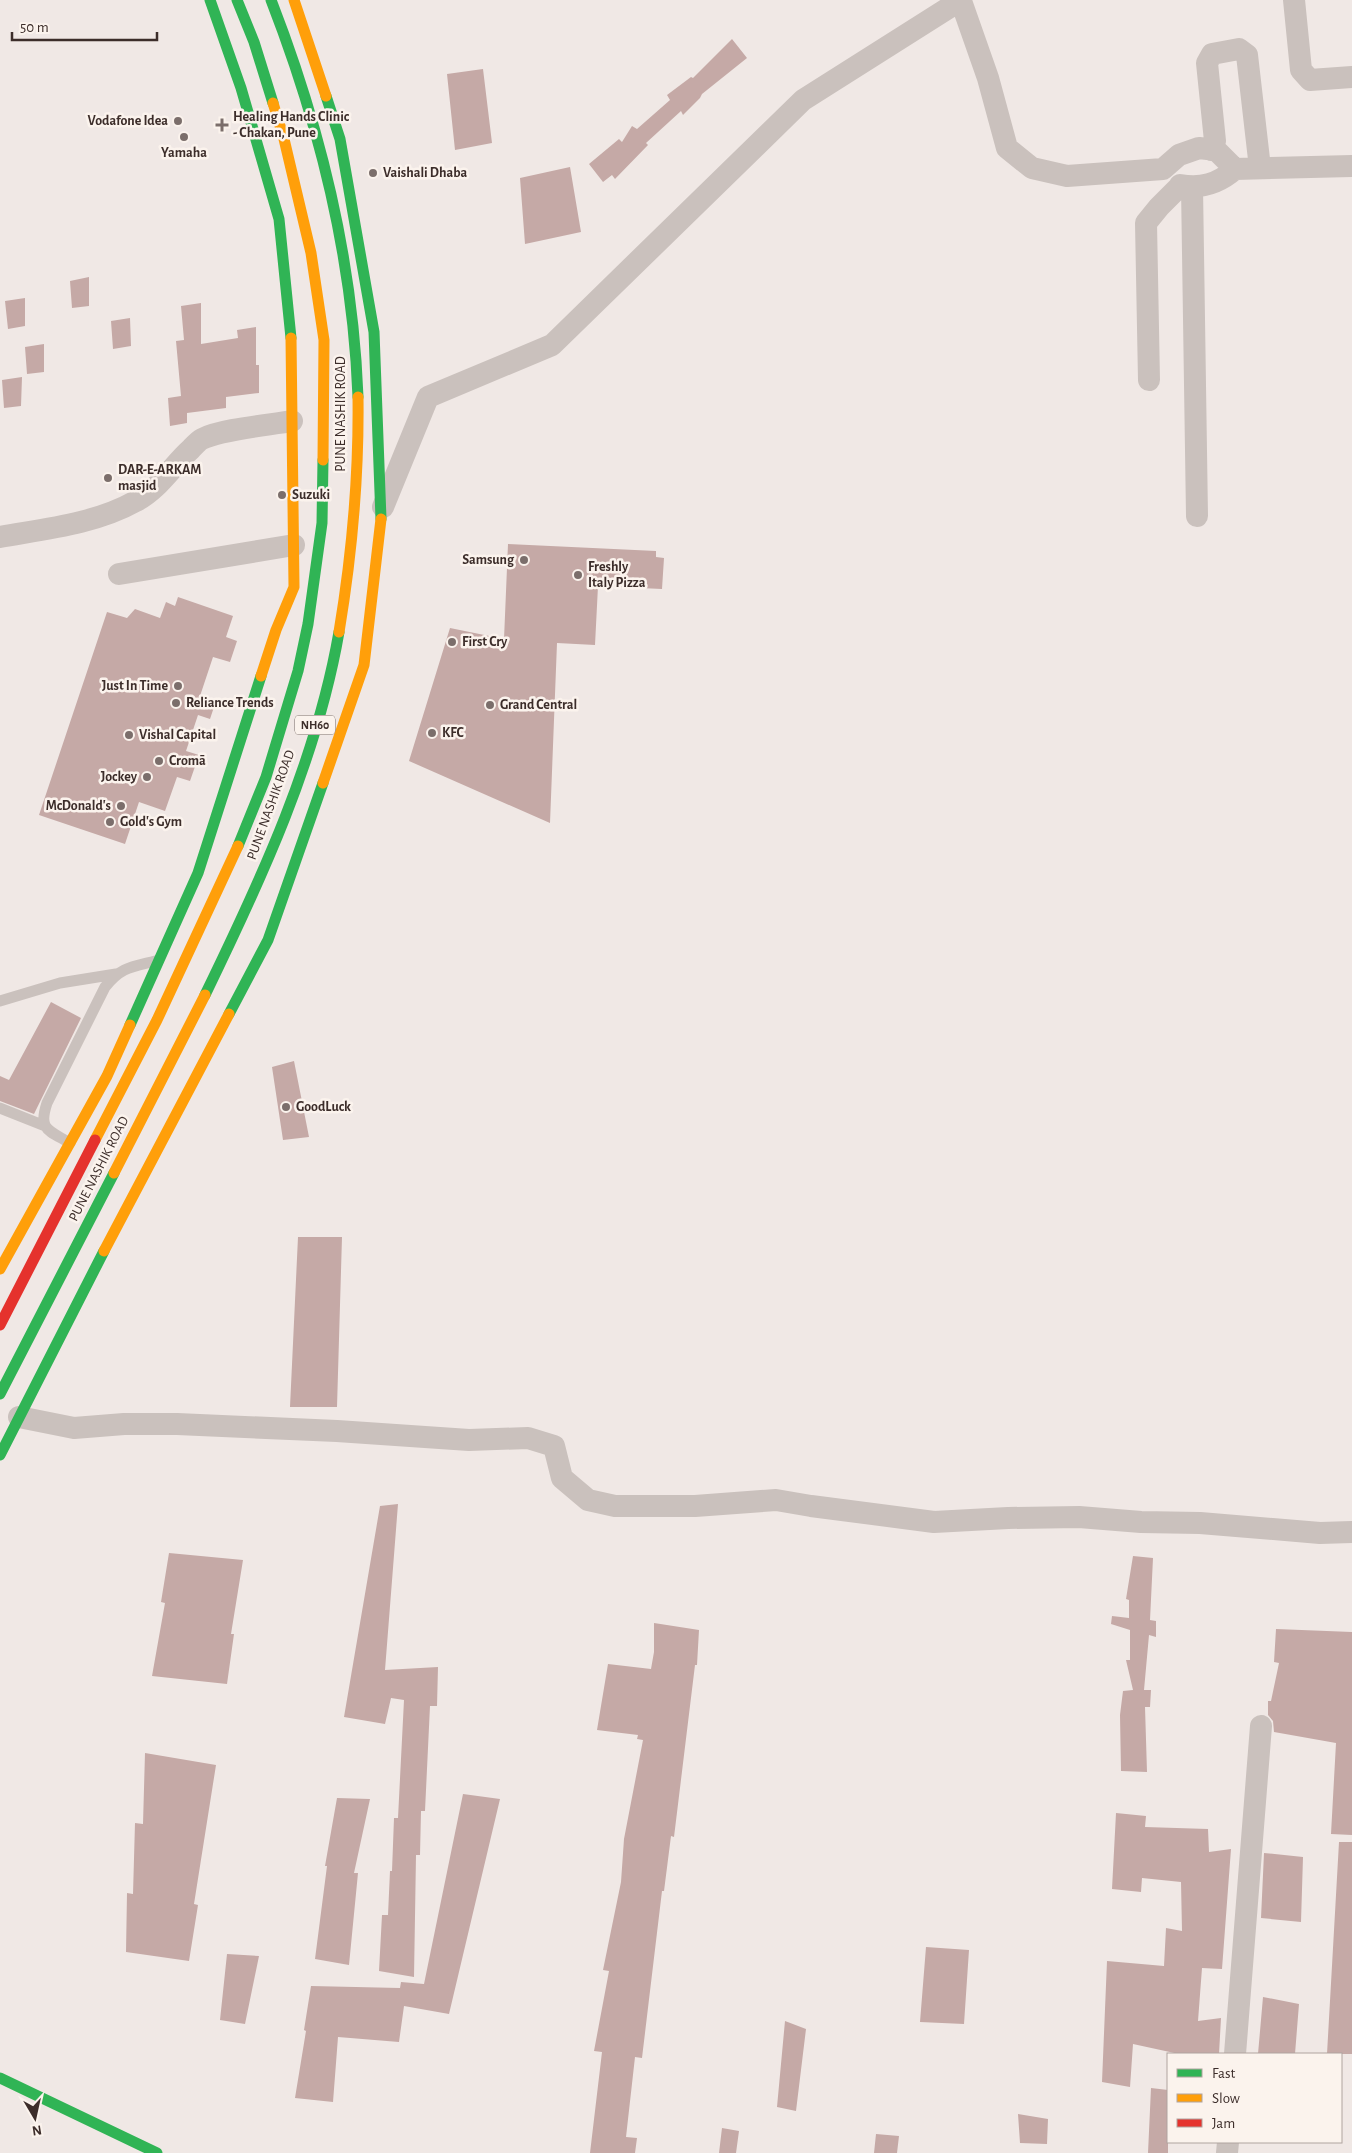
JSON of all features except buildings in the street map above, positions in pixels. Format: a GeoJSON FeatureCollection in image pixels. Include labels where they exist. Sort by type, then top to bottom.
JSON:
{"type":"FeatureCollection","features":[{"type":"Feature","properties":{"kind":"main road"},"geometry":{"type":"LineString","coordinates":[[0,1268],[107,1076],[198,874],[276,630],[294,587],[291,335],[280,219],[241,88],[210,0]]}},
{"type":"Feature","properties":{"kind":"main road","name":"PUNE NASHIK ROAD"},"geometry":{"type":"LineString","coordinates":[[0,1325],[157,1020],[214,901],[250,820],[266,778],[298,671],[308,624],[322,523],[324,340],[311,253],[284,139],[254,42],[237,0]]}},
{"type":"Feature","properties":{"kind":"main road","name":"PUNE NASHIK ROAD"},"geometry":{"type":"LineString","coordinates":[[0,1394],[186,1034],[247,905],[296,788],[329,678],[339,629],[354,526],[359,440],[355,337],[342,247],[315,130],[284,32],[271,0]]}},
{"type":"Feature","properties":{"kind":"main road"},"geometry":{"type":"LineString","coordinates":[[0,1455],[129,1201],[268,940],[364,665],[382,510],[374,332],[340,139],[294,0]]}},
{"type":"Feature","properties":{"kind":"main road"},"geometry":{"type":"LineString","coordinates":[[0,2078],[157,2153]]}},
{"type":"Feature","properties":{"kind":"street"},"geometry":{"type":"LineString","coordinates":[[382,510],[428,397],[552,345],[803,100],[961,0],[988,78],[1007,148],[1032,168],[1067,176],[1163,169],[1179,155],[1199,148],[1216,150],[1235,169]]}},
{"type":"Feature","properties":{"kind":"street"},"geometry":{"type":"LineString","coordinates":[[1294,0],[1301,70],[1310,80],[1352,77]]}},
{"type":"Feature","properties":{"kind":"street"},"geometry":{"type":"LineString","coordinates":[[1211,150],[1215,141],[1207,63],[1212,54],[1239,49],[1246,55],[1260,168]]}},
{"type":"Feature","properties":{"kind":"street"},"geometry":{"type":"LineString","coordinates":[[1163,169],[1186,186],[1202,187],[1224,179],[1235,169],[1352,166]]}},
{"type":"Feature","properties":{"kind":"street"},"geometry":{"type":"LineString","coordinates":[[1149,380],[1146,223],[1159,206],[1186,186]]}},
{"type":"Feature","properties":{"kind":"street"},"geometry":{"type":"LineString","coordinates":[[1186,186],[1197,516]]}},
{"type":"Feature","properties":{"kind":"street"},"geometry":{"type":"LineString","coordinates":[[0,538],[89,520],[114,511],[137,501],[160,483],[180,459],[202,439],[222,433],[292,421]]}},
{"type":"Feature","properties":{"kind":"street"},"geometry":{"type":"LineString","coordinates":[[119,574],[294,545]]}},
{"type":"Feature","properties":{"kind":"street"},"geometry":{"type":"LineString","coordinates":[[19,1417],[74,1428],[124,1424],[177,1424],[336,1431],[469,1440],[528,1438],[554,1446],[562,1478],[588,1500],[615,1506],[695,1506],[776,1500],[934,1522],[1079,1517],[1141,1522],[1200,1523],[1320,1533],[1352,1532]]}},
{"type":"Feature","properties":{"kind":"street"},"geometry":{"type":"LineString","coordinates":[[1235,2053],[1261,1726]]}},
{"type":"Feature","properties":{"kind":"lane"},"geometry":{"type":"LineString","coordinates":[[0,1001],[60,983],[116,974],[133,967],[158,961]]}},
{"type":"Feature","properties":{"kind":"lane"},"geometry":{"type":"LineString","coordinates":[[44,1126],[42,1118],[47,1103],[105,987],[116,974]]}},
{"type":"Feature","properties":{"kind":"lane"},"geometry":{"type":"LineString","coordinates":[[0,1108],[44,1126],[70,1143]]}},
{"type":"Feature","properties":{"kind":"traffic: fast"},"geometry":{"type":"LineString","coordinates":[[210,0],[241,88],[279,219],[291,338]]}},
{"type":"Feature","properties":{"kind":"traffic: fast"},"geometry":{"type":"LineString","coordinates":[[237,0],[254,42],[273,103]]}},
{"type":"Feature","properties":{"kind":"traffic: fast"},"geometry":{"type":"LineString","coordinates":[[271,0],[305,96],[331,195],[349,296],[355,346],[358,397]]}},
{"type":"Feature","properties":{"kind":"traffic: fast"},"geometry":{"type":"LineString","coordinates":[[326,96],[340,139],[374,332],[381,519]]}},
{"type":"Feature","properties":{"kind":"traffic: fast"},"geometry":{"type":"LineString","coordinates":[[238,846],[266,777],[298,671],[308,624],[322,523],[323,460]]}},
{"type":"Feature","properties":{"kind":"traffic: fast"},"geometry":{"type":"LineString","coordinates":[[205,995],[266,863],[302,772],[317,726],[339,632]]}},
{"type":"Feature","properties":{"kind":"traffic: fast"},"geometry":{"type":"LineString","coordinates":[[130,1025],[198,873],[261,676]]}},
{"type":"Feature","properties":{"kind":"traffic: fast"},"geometry":{"type":"LineString","coordinates":[[229,1014],[268,940],[323,783]]}},
{"type":"Feature","properties":{"kind":"traffic: fast"},"geometry":{"type":"LineString","coordinates":[[0,1394],[114,1173]]}},
{"type":"Feature","properties":{"kind":"traffic: fast"},"geometry":{"type":"LineString","coordinates":[[0,1455],[104,1251]]}},
{"type":"Feature","properties":{"kind":"traffic: fast"},"geometry":{"type":"LineString","coordinates":[[0,2078],[157,2153]]}},
{"type":"Feature","properties":{"kind":"traffic: slow"},"geometry":{"type":"LineString","coordinates":[[294,0],[326,96]]}},
{"type":"Feature","properties":{"kind":"traffic: slow"},"geometry":{"type":"LineString","coordinates":[[273,103],[284,139],[311,253],[324,340],[323,460]]}},
{"type":"Feature","properties":{"kind":"traffic: slow"},"geometry":{"type":"LineString","coordinates":[[261,676],[276,630],[294,587],[291,338]]}},
{"type":"Feature","properties":{"kind":"traffic: slow"},"geometry":{"type":"LineString","coordinates":[[339,632],[354,515],[358,397]]}},
{"type":"Feature","properties":{"kind":"traffic: slow"},"geometry":{"type":"LineString","coordinates":[[323,783],[364,665],[381,519]]}},
{"type":"Feature","properties":{"kind":"traffic: slow"},"geometry":{"type":"LineString","coordinates":[[95,1140],[157,1020],[238,846]]}},
{"type":"Feature","properties":{"kind":"traffic: slow"},"geometry":{"type":"LineString","coordinates":[[114,1173],[205,995]]}},
{"type":"Feature","properties":{"kind":"traffic: slow"},"geometry":{"type":"LineString","coordinates":[[104,1251],[229,1014]]}},
{"type":"Feature","properties":{"kind":"traffic: slow"},"geometry":{"type":"LineString","coordinates":[[0,1269],[107,1076],[130,1025]]}},
{"type":"Feature","properties":{"kind":"traffic: jam"},"geometry":{"type":"LineString","coordinates":[[0,1325],[95,1140]]}},
{"type":"Feature","properties":{"kind":"place","name":"Vodafone Idea"},"geometry":{"type":"Point","coordinates":[178,121]}},
{"type":"Feature","properties":{"kind":"place","name":"Healing Hands Clinic - Chakan, Pune"},"geometry":{"type":"Point","coordinates":[222,125]}},
{"type":"Feature","properties":{"kind":"place","name":"Yamaha"},"geometry":{"type":"Point","coordinates":[184,137]}},
{"type":"Feature","properties":{"kind":"place","name":"Vaishali Dhaba"},"geometry":{"type":"Point","coordinates":[373,173]}},
{"type":"Feature","properties":{"kind":"place","name":"DAR-E-ARKAM masjid"},"geometry":{"type":"Point","coordinates":[108,478]}},
{"type":"Feature","properties":{"kind":"place","name":"Suzuki"},"geometry":{"type":"Point","coordinates":[282,495]}},
{"type":"Feature","properties":{"kind":"place","name":"Samsung"},"geometry":{"type":"Point","coordinates":[524,560]}},
{"type":"Feature","properties":{"kind":"place","name":"Freshly Italy Pizza"},"geometry":{"type":"Point","coordinates":[578,575]}},
{"type":"Feature","properties":{"kind":"place","name":"First Cry"},"geometry":{"type":"Point","coordinates":[452,642]}},
{"type":"Feature","properties":{"kind":"place","name":"Just In Time"},"geometry":{"type":"Point","coordinates":[178,686]}},
{"type":"Feature","properties":{"kind":"place","name":"Reliance Trends"},"geometry":{"type":"Point","coordinates":[176,703]}},
{"type":"Feature","properties":{"kind":"place","name":"Grand Central"},"geometry":{"type":"Point","coordinates":[490,705]}},
{"type":"Feature","properties":{"kind":"place","name":"KFC"},"geometry":{"type":"Point","coordinates":[432,733]}},
{"type":"Feature","properties":{"kind":"place","name":"Vishal Capital"},"geometry":{"type":"Point","coordinates":[129,735]}},
{"type":"Feature","properties":{"kind":"place","name":"Cromā"},"geometry":{"type":"Point","coordinates":[159,761]}},
{"type":"Feature","properties":{"kind":"place","name":"Jockey"},"geometry":{"type":"Point","coordinates":[147,777]}},
{"type":"Feature","properties":{"kind":"place","name":"McDonald's"},"geometry":{"type":"Point","coordinates":[121,806]}},
{"type":"Feature","properties":{"kind":"place","name":"Gold's Gym"},"geometry":{"type":"Point","coordinates":[110,822]}},
{"type":"Feature","properties":{"kind":"place","name":"GoodLuck"},"geometry":{"type":"Point","coordinates":[286,1107]}}]}
